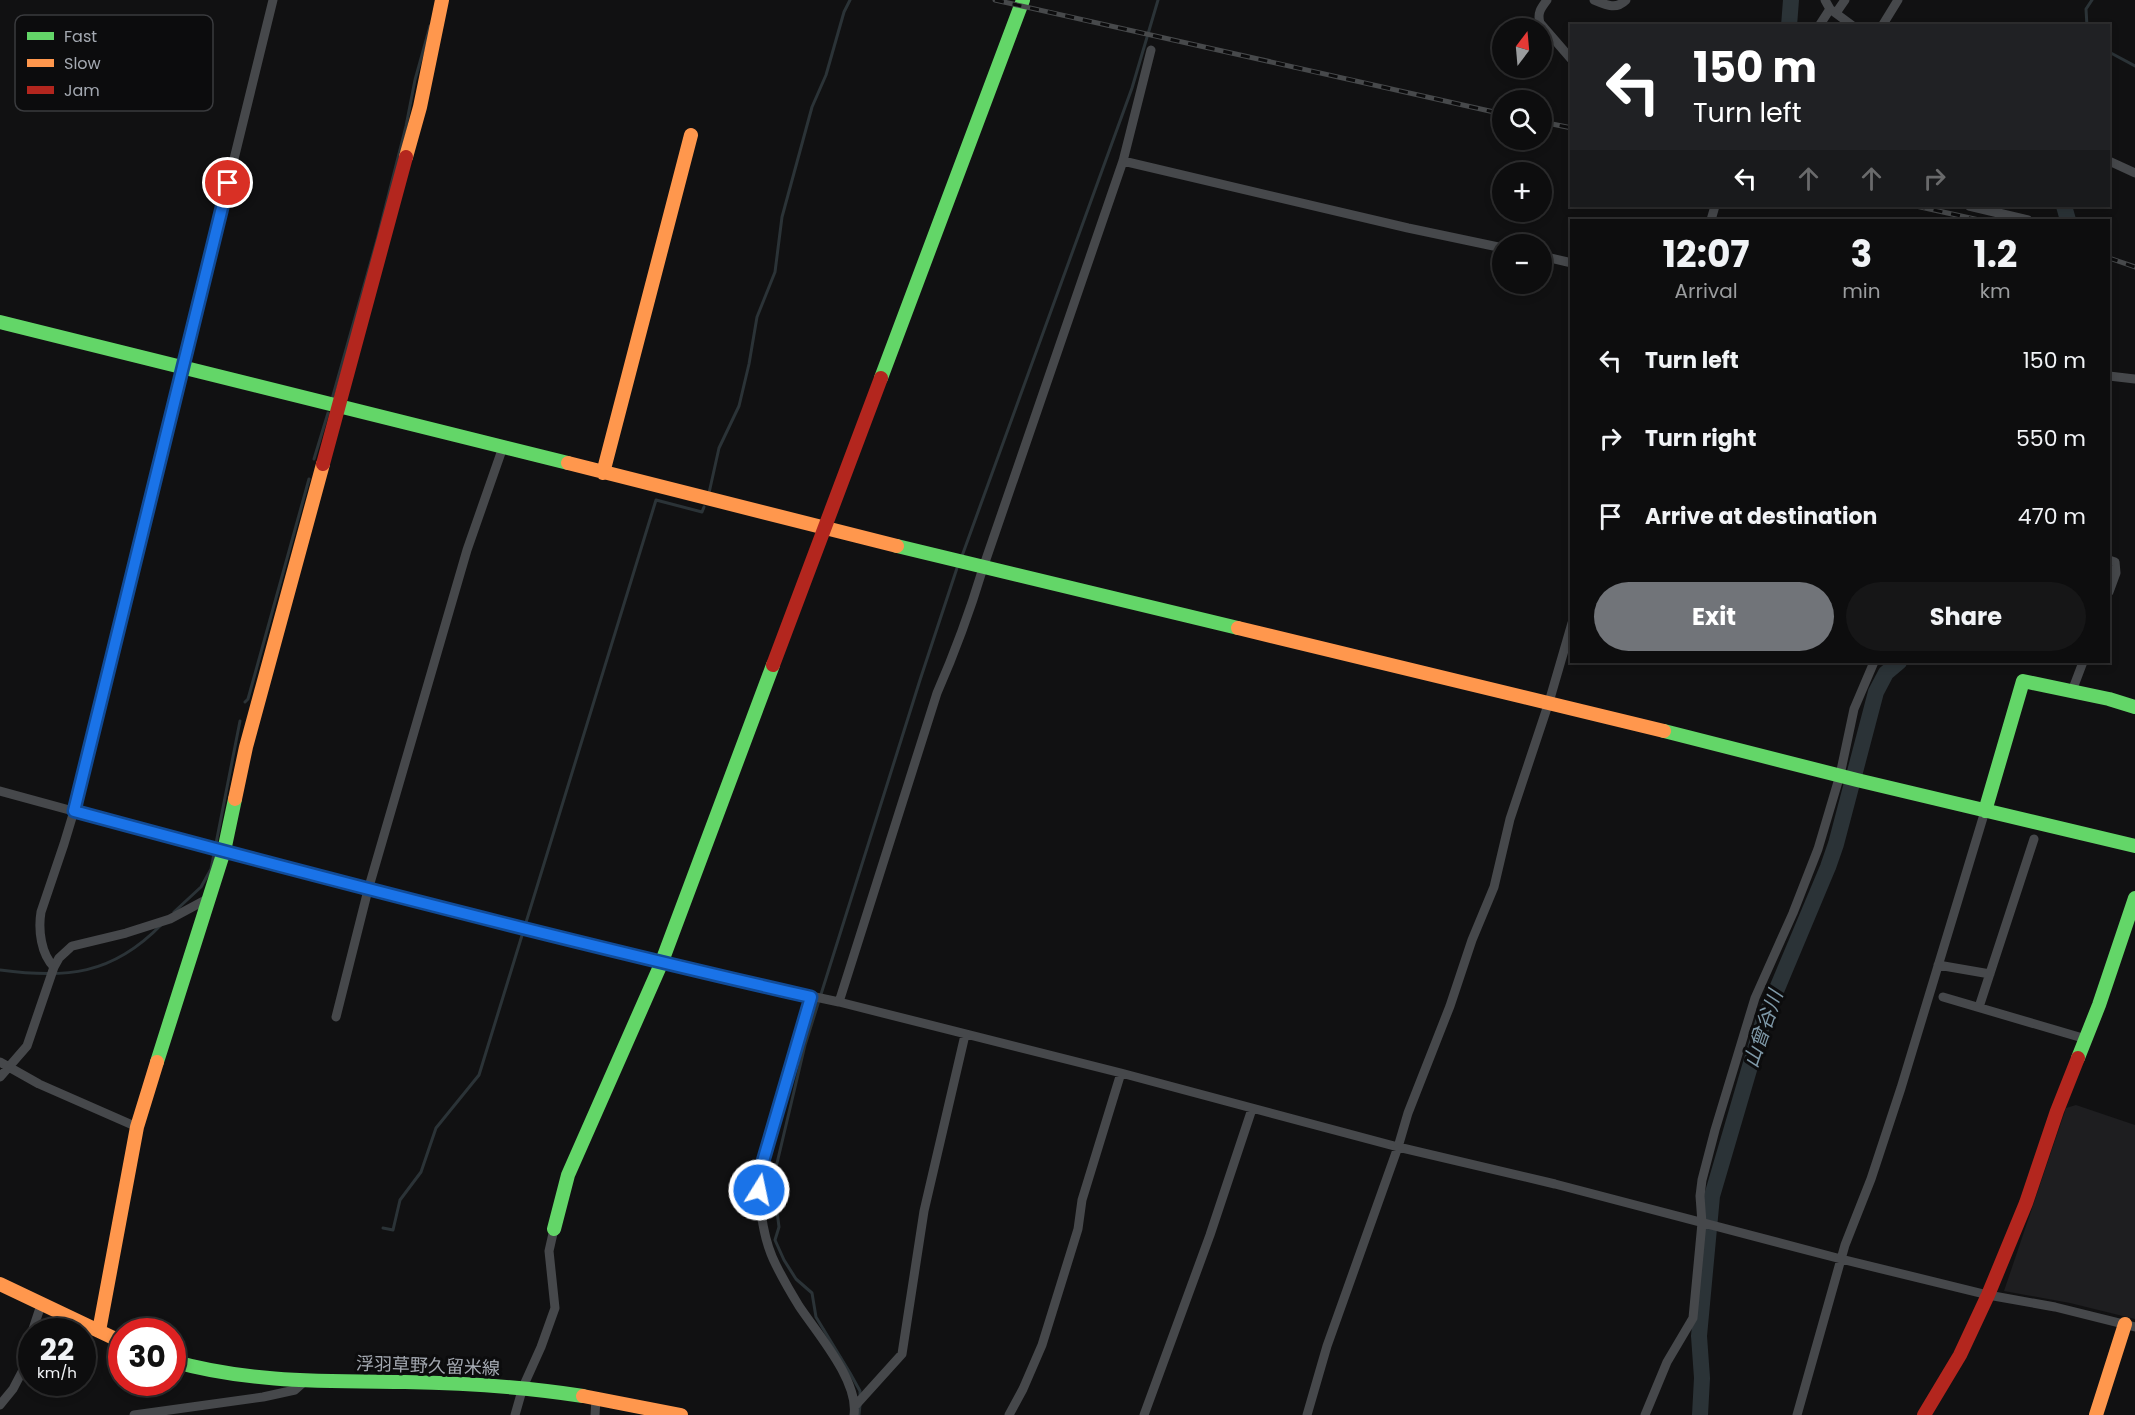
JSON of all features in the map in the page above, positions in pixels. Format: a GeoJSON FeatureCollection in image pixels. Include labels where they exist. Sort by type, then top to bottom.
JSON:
{"type":"FeatureCollection","features":[{"type":"Feature","properties":{"kind":"street"},"geometry":{"type":"LineString","coordinates":[[52,972],[45,959],[39,922],[41,912],[74,811],[273,0]]}},
{"type":"Feature","properties":{"kind":"street"},"geometry":{"type":"LineString","coordinates":[[99,1331],[137,1127],[210,897],[218,850],[420,107],[442,0]]}},
{"type":"Feature","properties":{"kind":"street"},"geometry":{"type":"LineString","coordinates":[[516,1415],[523,1388],[555,1308],[549,1251],[568,1174],[661,964],[1023,0]]}},
{"type":"Feature","properties":{"kind":"street"},"geometry":{"type":"LineString","coordinates":[[1547,0],[1540,9],[1538,17],[1540,23],[1570,58]]}},
{"type":"Feature","properties":{"kind":"street"},"geometry":{"type":"LineString","coordinates":[[1594,0],[1607,6],[1615,6],[1626,0]]}},
{"type":"Feature","properties":{"kind":"street"},"geometry":{"type":"LineString","coordinates":[[1825,0],[1833,11],[1850,24]]}},
{"type":"Feature","properties":{"kind":"street"},"geometry":{"type":"LineString","coordinates":[[1822,24],[1845,0]]}},
{"type":"Feature","properties":{"kind":"street"},"geometry":{"type":"LineString","coordinates":[[1883,24],[1898,0]]}},
{"type":"Feature","properties":{"kind":"street"},"geometry":{"type":"LineString","coordinates":[[839,1002],[936,693],[956,651],[970,613],[983,568],[1123,161],[1151,50]]}},
{"type":"Feature","properties":{"kind":"street"},"geometry":{"type":"LineString","coordinates":[[603,473],[691,135]]}},
{"type":"Feature","properties":{"kind":"street"},"geometry":{"type":"LineString","coordinates":[[1123,161],[1492,246]]}},
{"type":"Feature","properties":{"kind":"street"},"geometry":{"type":"LineString","coordinates":[[2110,161],[2135,173]]}},
{"type":"Feature","properties":{"kind":"street"},"geometry":{"type":"LineString","coordinates":[[1973,207],[2024,219]]}},
{"type":"Feature","properties":{"kind":"street"},"geometry":{"type":"LineString","coordinates":[[1552,258],[1570,263]]}},
{"type":"Feature","properties":{"kind":"street"},"geometry":{"type":"LineString","coordinates":[[0,322],[983,568],[1549,702],[1850,778],[2135,846]]}},
{"type":"Feature","properties":{"kind":"street"},"geometry":{"type":"LineString","coordinates":[[2110,376],[2135,379]]}},
{"type":"Feature","properties":{"kind":"street"},"geometry":{"type":"LineString","coordinates":[[336,1017],[368,890],[466,550],[503,447]]}},
{"type":"Feature","properties":{"kind":"street"},"geometry":{"type":"LineString","coordinates":[[2110,560],[2115,562],[2116,573],[2110,589]]}},
{"type":"Feature","properties":{"kind":"street"},"geometry":{"type":"LineString","coordinates":[[1307,1415],[1327,1346],[1408,1113],[1494,887],[1510,819],[1570,630]]}},
{"type":"Feature","properties":{"kind":"street"},"geometry":{"type":"LineString","coordinates":[[1645,1415],[1667,1362],[1693,1318],[1707,1224],[1700,1196],[1702,1180],[1755,998],[1850,778],[1854,710],[1874,663]]}},
{"type":"Feature","properties":{"kind":"street"},"geometry":{"type":"LineString","coordinates":[[2072,691],[2084,663]]}},
{"type":"Feature","properties":{"kind":"street"},"geometry":{"type":"LineString","coordinates":[[1797,1415],[1840,1259],[1871,1179],[1921,1026],[2023,681],[2135,707]]}},
{"type":"Feature","properties":{"kind":"street"},"geometry":{"type":"LineString","coordinates":[[0,791],[368,890],[661,964],[839,1002],[1840,1259],[1988,1295],[2055,1307],[2130,1325],[2096,1415]]}},
{"type":"Feature","properties":{"kind":"street"},"geometry":{"type":"LineString","coordinates":[[1979,1007],[2034,839]]}},
{"type":"Feature","properties":{"kind":"street"},"geometry":{"type":"LineString","coordinates":[[0,1077],[4,1064],[27,1046],[52,972],[59,958],[72,946],[170,919],[210,897]]}},
{"type":"Feature","properties":{"kind":"street"},"geometry":{"type":"LineString","coordinates":[[1926,1414],[1960,1355],[2026,1203],[2135,898]]}},
{"type":"Feature","properties":{"kind":"street"},"geometry":{"type":"LineString","coordinates":[[1938,964],[1990,974]]}},
{"type":"Feature","properties":{"kind":"street"},"geometry":{"type":"LineString","coordinates":[[811,997],[759,1175],[759,1204],[764,1230],[775,1264],[797,1303],[844,1374],[855,1410]]}},
{"type":"Feature","properties":{"kind":"street"},"geometry":{"type":"LineString","coordinates":[[1943,997],[2086,1039]]}},
{"type":"Feature","properties":{"kind":"street"},"geometry":{"type":"LineString","coordinates":[[855,1410],[902,1354],[924,1211],[965,1035]]}},
{"type":"Feature","properties":{"kind":"street"},"geometry":{"type":"LineString","coordinates":[[4,1064],[39,1084],[137,1127]]}},
{"type":"Feature","properties":{"kind":"street"},"geometry":{"type":"LineString","coordinates":[[1008,1415],[1023,1389],[1042,1345],[1078,1229],[1082,1200],[1121,1073]]}},
{"type":"Feature","properties":{"kind":"street"},"geometry":{"type":"LineString","coordinates":[[1144,1415],[1214,1224],[1252,1109]]}},
{"type":"Feature","properties":{"kind":"street"},"geometry":{"type":"LineString","coordinates":[[0,1284],[108,1335]]}},
{"type":"Feature","properties":{"kind":"street"},"geometry":{"type":"LineString","coordinates":[[37,1318],[41,1305]]}},
{"type":"Feature","properties":{"kind":"street","name":"浮羽草野久留米線"},"geometry":{"type":"LineString","coordinates":[[186,1365],[213,1372],[304,1382],[406,1382],[523,1388],[681,1415]]}},
{"type":"Feature","properties":{"kind":"street"},"geometry":{"type":"LineString","coordinates":[[0,1405],[18,1379]]}},
{"type":"Feature","properties":{"kind":"street"},"geometry":{"type":"LineString","coordinates":[[134,1415],[263,1397],[295,1390],[304,1382]]}},
{"type":"Feature","properties":{"kind":"street"},"geometry":{"type":"LineString","coordinates":[[595,1415],[596,1399]]}},
{"type":"Feature","properties":{"kind":"shaded area"},"geometry":{"type":"Polygon","coordinates":[[[2076,1105],[2135,1125],[2135,1319],[2070,1303],[2004,1291],[2066,1108],[2076,1105]]]}},
{"type":"Feature","properties":{"kind":"waterway"},"geometry":{"type":"LineString","coordinates":[[709,493],[719,448],[739,406],[757,317],[775,272],[782,217],[812,107],[826,75],[844,12],[850,0]]}},
{"type":"Feature","properties":{"kind":"waterway"},"geometry":{"type":"LineString","coordinates":[[962,556],[1132,88],[1158,0]]}},
{"type":"Feature","properties":{"kind":"waterway","name":"山曾谷川"},"geometry":{"type":"LineString","coordinates":[[1789,24],[1791,0]]}},
{"type":"Feature","properties":{"kind":"waterway"},"geometry":{"type":"LineString","coordinates":[[2087,24],[2086,9],[2092,0]]}},
{"type":"Feature","properties":{"kind":"waterway"},"geometry":{"type":"LineString","coordinates":[[332,399],[377,240],[430,26]]}},
{"type":"Feature","properties":{"kind":"waterway"},"geometry":{"type":"LineString","coordinates":[[2110,53],[2135,66]]}},
{"type":"Feature","properties":{"kind":"waterway","name":"山曾谷川"},"geometry":{"type":"LineString","coordinates":[[2064,207],[2068,219]]}},
{"type":"Feature","properties":{"kind":"waterway"},"geometry":{"type":"LineString","coordinates":[[314,459],[328,413]]}},
{"type":"Feature","properties":{"kind":"waterway"},"geometry":{"type":"LineString","coordinates":[[245,702],[248,699],[309,479]]}},
{"type":"Feature","properties":{"kind":"waterway"},"geometry":{"type":"LineString","coordinates":[[383,1228],[393,1230],[400,1200],[421,1172],[436,1128],[479,1075],[656,500],[702,512],[704,507]]}},
{"type":"Feature","properties":{"kind":"waterway"},"geometry":{"type":"LineString","coordinates":[[860,1395],[850,1373],[816,1317],[812,1293],[796,1279],[775,1240],[779,1227],[773,1180],[805,1045],[958,565]]}},
{"type":"Feature","properties":{"kind":"waterway","name":"山曾谷川"},"geometry":{"type":"LineString","coordinates":[[1700,1415],[1702,1378],[1699,1336],[1712,1196],[1763,1022],[1836,844],[1876,692],[1886,673],[1898,663]]}},
{"type":"Feature","properties":{"kind":"waterway"},"geometry":{"type":"LineString","coordinates":[[174,912],[201,887],[211,869],[240,721]]}},
{"type":"Feature","properties":{"kind":"waterway"},"geometry":{"type":"LineString","coordinates":[[0,970],[46,974],[87,970],[106,964],[124,954],[143,942],[161,925]]}},
{"type":"Feature","properties":{"kind":"waterway"},"geometry":{"type":"LineString","coordinates":[[859,1415],[860,1405]]}},
{"type":"Feature","properties":{"kind":"railway"},"geometry":{"type":"LineString","coordinates":[[995,0],[1492,112]]}},
{"type":"Feature","properties":{"kind":"railway"},"geometry":{"type":"LineString","coordinates":[[1552,124],[1570,128]]}},
{"type":"Feature","properties":{"kind":"railway"},"geometry":{"type":"LineString","coordinates":[[1920,207],[1974,219]]}},
{"type":"Feature","properties":{"kind":"railway"},"geometry":{"type":"LineString","coordinates":[[2110,258],[2135,267]]}},
{"type":"Feature","properties":{"kind":"traffic: fast"},"geometry":{"type":"LineString","coordinates":[[881,378],[1023,0]]}},
{"type":"Feature","properties":{"kind":"traffic: fast"},"geometry":{"type":"LineString","coordinates":[[0,322],[568,463]]}},
{"type":"Feature","properties":{"kind":"traffic: fast"},"geometry":{"type":"LineString","coordinates":[[897,546],[1238,628]]}},
{"type":"Feature","properties":{"kind":"traffic: fast"},"geometry":{"type":"LineString","coordinates":[[554,1229],[568,1175],[661,964],[773,665]]}},
{"type":"Feature","properties":{"kind":"traffic: fast"},"geometry":{"type":"LineString","coordinates":[[1985,811],[2023,681],[2109,699],[2135,707]]}},
{"type":"Feature","properties":{"kind":"traffic: fast"},"geometry":{"type":"LineString","coordinates":[[1664,731],[1857,780],[2135,846]]}},
{"type":"Feature","properties":{"kind":"traffic: fast"},"geometry":{"type":"LineString","coordinates":[[157,1062],[224,851],[235,799]]}},
{"type":"Feature","properties":{"kind":"traffic: fast"},"geometry":{"type":"LineString","coordinates":[[2078,1058],[2099,1005],[2135,898]]}},
{"type":"Feature","properties":{"kind":"traffic: fast"},"geometry":{"type":"LineString","coordinates":[[186,1364],[258,1377],[316,1381],[472,1384],[583,1396]]}},
{"type":"Feature","properties":{"kind":"traffic: slow"},"geometry":{"type":"LineString","coordinates":[[406,157],[420,107],[442,0]]}},
{"type":"Feature","properties":{"kind":"traffic: slow"},"geometry":{"type":"LineString","coordinates":[[603,473],[691,135]]}},
{"type":"Feature","properties":{"kind":"traffic: slow"},"geometry":{"type":"LineString","coordinates":[[568,463],[897,546]]}},
{"type":"Feature","properties":{"kind":"traffic: slow"},"geometry":{"type":"LineString","coordinates":[[235,799],[246,747],[323,464]]}},
{"type":"Feature","properties":{"kind":"traffic: slow"},"geometry":{"type":"LineString","coordinates":[[1238,628],[1664,731]]}},
{"type":"Feature","properties":{"kind":"traffic: slow"},"geometry":{"type":"LineString","coordinates":[[99,1331],[137,1127],[157,1062]]}},
{"type":"Feature","properties":{"kind":"traffic: slow"},"geometry":{"type":"LineString","coordinates":[[0,1284],[108,1335]]}},
{"type":"Feature","properties":{"kind":"traffic: slow"},"geometry":{"type":"LineString","coordinates":[[2096,1415],[2125,1324]]}},
{"type":"Feature","properties":{"kind":"traffic: slow"},"geometry":{"type":"LineString","coordinates":[[583,1396],[681,1415]]}},
{"type":"Feature","properties":{"kind":"traffic: jam"},"geometry":{"type":"LineString","coordinates":[[323,464],[406,157]]}},
{"type":"Feature","properties":{"kind":"traffic: jam"},"geometry":{"type":"LineString","coordinates":[[773,665],[881,378]]}},
{"type":"Feature","properties":{"kind":"traffic: jam"},"geometry":{"type":"LineString","coordinates":[[1924,1415],[1960,1355],[1988,1295],[2026,1203],[2057,1111],[2078,1058]]}},
{"type":"Feature","properties":{"kind":"route"},"geometry":{"type":"LineString","coordinates":[[228,183],[74,811],[525,930],[661,964],[811,997],[759,1175],[759,1190]]}}]}
